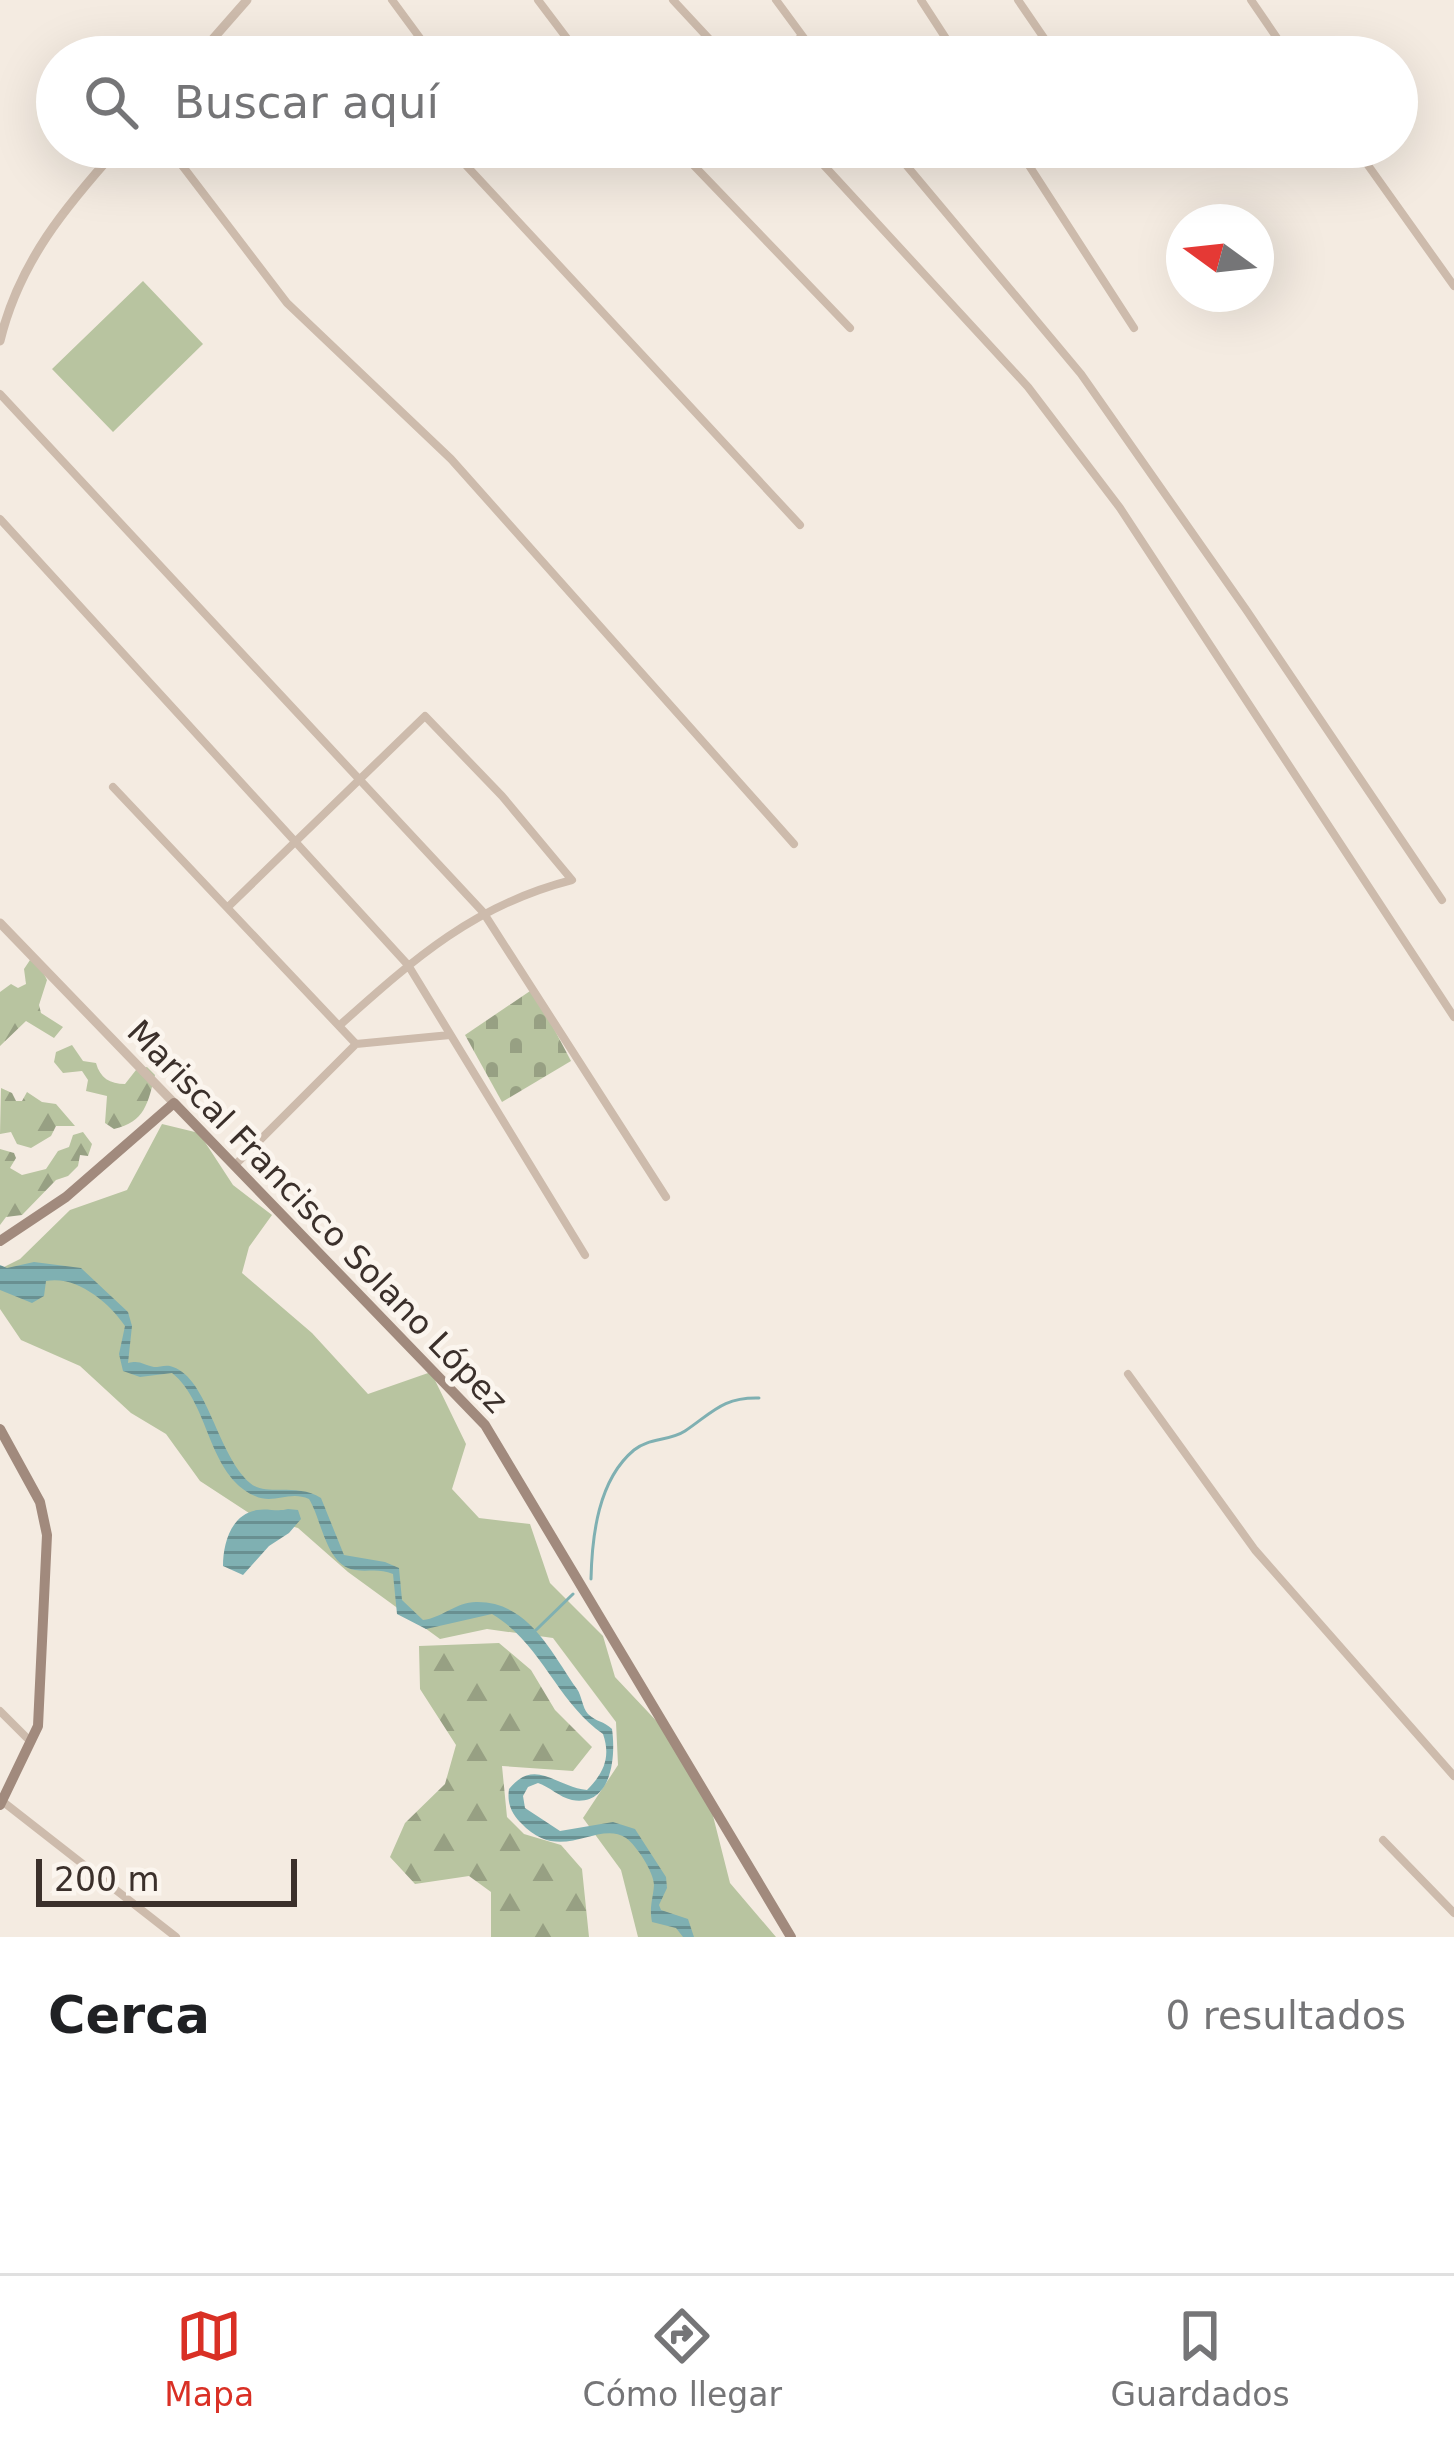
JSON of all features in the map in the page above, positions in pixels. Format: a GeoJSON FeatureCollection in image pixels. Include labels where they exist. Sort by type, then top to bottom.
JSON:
{"type":"FeatureCollection","features":[{"type":"Feature","properties":{"kind":"main road","name":"Mariscal Francisco Solano López"},"geometry":{"type":"LineString","coordinates":[[173,1103],[485,1425],[791,1937]]}},
{"type":"Feature","properties":{"kind":"main road"},"geometry":{"type":"LineString","coordinates":[[1,1240],[66,1197],[173,1103]]}},
{"type":"Feature","properties":{"kind":"main road"},"geometry":{"type":"LineString","coordinates":[[0,1429],[40,1502],[47,1535],[38,1726],[1,1803]]}},
{"type":"Feature","properties":{"kind":"street"},"geometry":{"type":"LineString","coordinates":[[215,36],[247,0]]}},
{"type":"Feature","properties":{"kind":"street"},"geometry":{"type":"LineString","coordinates":[[392,0],[419,36]]}},
{"type":"Feature","properties":{"kind":"street"},"geometry":{"type":"LineString","coordinates":[[538,0],[565,36]]}},
{"type":"Feature","properties":{"kind":"street"},"geometry":{"type":"LineString","coordinates":[[673,0],[706,36]]}},
{"type":"Feature","properties":{"kind":"street"},"geometry":{"type":"LineString","coordinates":[[776,0],[802,36]]}},
{"type":"Feature","properties":{"kind":"street"},"geometry":{"type":"LineString","coordinates":[[921,0],[944,36]]}},
{"type":"Feature","properties":{"kind":"street"},"geometry":{"type":"LineString","coordinates":[[1018,0],[1043,36]]}},
{"type":"Feature","properties":{"kind":"street"},"geometry":{"type":"LineString","coordinates":[[1251,0],[1276,36]]}},
{"type":"Feature","properties":{"kind":"street"},"geometry":{"type":"LineString","coordinates":[[0,341],[13,296],[44,237],[101,168]]}},
{"type":"Feature","properties":{"kind":"street"},"geometry":{"type":"LineString","coordinates":[[184,168],[287,303],[451,459],[794,844]]}},
{"type":"Feature","properties":{"kind":"street"},"geometry":{"type":"LineString","coordinates":[[468,168],[800,524]]}},
{"type":"Feature","properties":{"kind":"street"},"geometry":{"type":"LineString","coordinates":[[696,168],[850,328]]}},
{"type":"Feature","properties":{"kind":"street"},"geometry":{"type":"LineString","coordinates":[[826,168],[1028,387],[1120,508],[1454,1017]]}},
{"type":"Feature","properties":{"kind":"street"},"geometry":{"type":"LineString","coordinates":[[909,168],[1081,374],[1442,900]]}},
{"type":"Feature","properties":{"kind":"street"},"geometry":{"type":"LineString","coordinates":[[1031,168],[1134,328]]}},
{"type":"Feature","properties":{"kind":"street"},"geometry":{"type":"LineString","coordinates":[[1369,168],[1454,286]]}},
{"type":"Feature","properties":{"kind":"street"},"geometry":{"type":"LineString","coordinates":[[0,394],[483,912],[666,1197]]}},
{"type":"Feature","properties":{"kind":"street"},"geometry":{"type":"LineString","coordinates":[[0,519],[408,964],[585,1255]]}},
{"type":"Feature","properties":{"kind":"street"},"geometry":{"type":"LineString","coordinates":[[228,907],[425,716],[502,796],[572,880],[539,888],[483,912],[408,964],[340,1025]]}},
{"type":"Feature","properties":{"kind":"street"},"geometry":{"type":"LineString","coordinates":[[113,787],[356,1044]]}},
{"type":"Feature","properties":{"kind":"street","name":"Mariscal Francisco Solano López"},"geometry":{"type":"LineString","coordinates":[[0,923],[173,1103]]}},
{"type":"Feature","properties":{"kind":"street"},"geometry":{"type":"LineString","coordinates":[[234,1166],[356,1044],[450,1035]]}},
{"type":"Feature","properties":{"kind":"street"},"geometry":{"type":"LineString","coordinates":[[1128,1374],[1255,1550],[1454,1776]]}},
{"type":"Feature","properties":{"kind":"street"},"geometry":{"type":"LineString","coordinates":[[0,1711],[31,1742]]}},
{"type":"Feature","properties":{"kind":"street"},"geometry":{"type":"LineString","coordinates":[[1,1803],[176,1937]]}},
{"type":"Feature","properties":{"kind":"street"},"geometry":{"type":"LineString","coordinates":[[1383,1840],[1454,1913]]}},
{"type":"Feature","properties":{"kind":"green space"},"geometry":{"type":"Polygon","coordinates":[[[143,281],[203,344],[113,432],[52,369],[143,281]]]}},
{"type":"Feature","properties":{"kind":"green space"},"geometry":{"type":"Polygon","coordinates":[[[30,960],[47,980],[41,1013],[63,1027],[54,1038],[26,1021],[0,1046],[0,992],[11,984],[18,988],[26,984],[24,969],[30,960]]]}},
{"type":"Feature","properties":{"kind":"green space"},"geometry":{"type":"Polygon","coordinates":[[[533,989],[571,1061],[502,1102],[465,1035],[533,989]]]}},
{"type":"Feature","properties":{"kind":"green space"},"geometry":{"type":"Polygon","coordinates":[[[72,1045],[83,1061],[96,1063],[110,1081],[125,1084],[136,1070],[147,1067],[155,1075],[139,1116],[114,1129],[105,1123],[107,1096],[86,1091],[88,1080],[82,1071],[63,1073],[54,1062],[56,1052],[72,1045]]]}},
{"type":"Feature","properties":{"kind":"green space"},"geometry":{"type":"Polygon","coordinates":[[[1,1088],[16,1101],[22,1101],[27,1092],[56,1104],[75,1126],[56,1126],[51,1136],[31,1148],[17,1144],[11,1132],[0,1134],[1,1088]]]}},
{"type":"Feature","properties":{"kind":"green space"},"geometry":{"type":"Polygon","coordinates":[[[162,1124],[199,1133],[233,1185],[272,1215],[249,1247],[242,1273],[312,1333],[368,1394],[431,1372],[466,1444],[452,1489],[479,1518],[530,1524],[550,1583],[603,1636],[615,1677],[681,1747],[711,1808],[730,1883],[776,1937],[638,1937],[621,1870],[583,1818],[618,1765],[616,1722],[553,1638],[487,1629],[440,1639],[348,1572],[298,1528],[252,1515],[200,1481],[166,1434],[131,1413],[80,1366],[21,1340],[0,1309],[0,1269],[20,1259],[70,1210],[127,1190],[162,1124]]]}},
{"type":"Feature","properties":{"kind":"green space"},"geometry":{"type":"Polygon","coordinates":[[[83,1132],[92,1144],[88,1156],[80,1155],[78,1166],[68,1176],[56,1180],[22,1215],[6,1217],[0,1225],[0,1149],[14,1153],[10,1168],[22,1175],[46,1169],[58,1151],[69,1147],[73,1135],[83,1132]]]}},
{"type":"Feature","properties":{"kind":"green space"},"geometry":{"type":"Polygon","coordinates":[[[499,1643],[531,1670],[555,1710],[592,1747],[573,1771],[502,1766],[507,1817],[524,1834],[561,1845],[582,1869],[589,1937],[491,1937],[491,1892],[469,1876],[415,1884],[390,1857],[405,1823],[445,1784],[456,1745],[420,1689],[419,1646],[499,1643]]]}},
{"type":"Feature","properties":{"kind":"water"},"geometry":{"type":"Polygon","coordinates":[[[34,1262],[81,1268],[128,1312],[132,1326],[128,1363],[171,1366],[185,1374],[250,1483],[321,1498],[344,1555],[399,1568],[402,1600],[423,1620],[462,1605],[495,1604],[511,1610],[537,1632],[577,1689],[588,1714],[612,1729],[613,1752],[608,1777],[596,1796],[572,1800],[538,1783],[523,1796],[525,1808],[560,1831],[613,1822],[635,1829],[666,1877],[661,1910],[688,1919],[694,1937],[683,1937],[676,1928],[652,1922],[653,1880],[644,1859],[626,1838],[603,1834],[550,1841],[536,1835],[512,1812],[509,1789],[519,1780],[537,1774],[587,1790],[606,1757],[603,1734],[573,1706],[524,1641],[492,1614],[426,1629],[397,1614],[393,1574],[355,1570],[337,1560],[309,1499],[262,1498],[239,1486],[218,1456],[185,1386],[172,1373],[140,1377],[123,1371],[119,1354],[125,1326],[101,1300],[80,1286],[57,1280],[46,1281],[44,1296],[32,1303],[0,1290],[0,1265],[7,1268],[34,1262]]]}},
{"type":"Feature","properties":{"kind":"water"},"geometry":{"type":"Polygon","coordinates":[[[257,1510],[298,1510],[301,1519],[243,1575],[223,1566],[227,1540],[241,1517],[257,1510]]]}},
{"type":"Feature","properties":{"kind":"waterway"},"geometry":{"type":"LineString","coordinates":[[591,1579],[599,1510],[622,1462],[640,1446],[679,1434],[727,1403],[759,1398]]}},
{"type":"Feature","properties":{"kind":"waterway"},"geometry":{"type":"LineString","coordinates":[[536,1630],[573,1594]]}}]}
